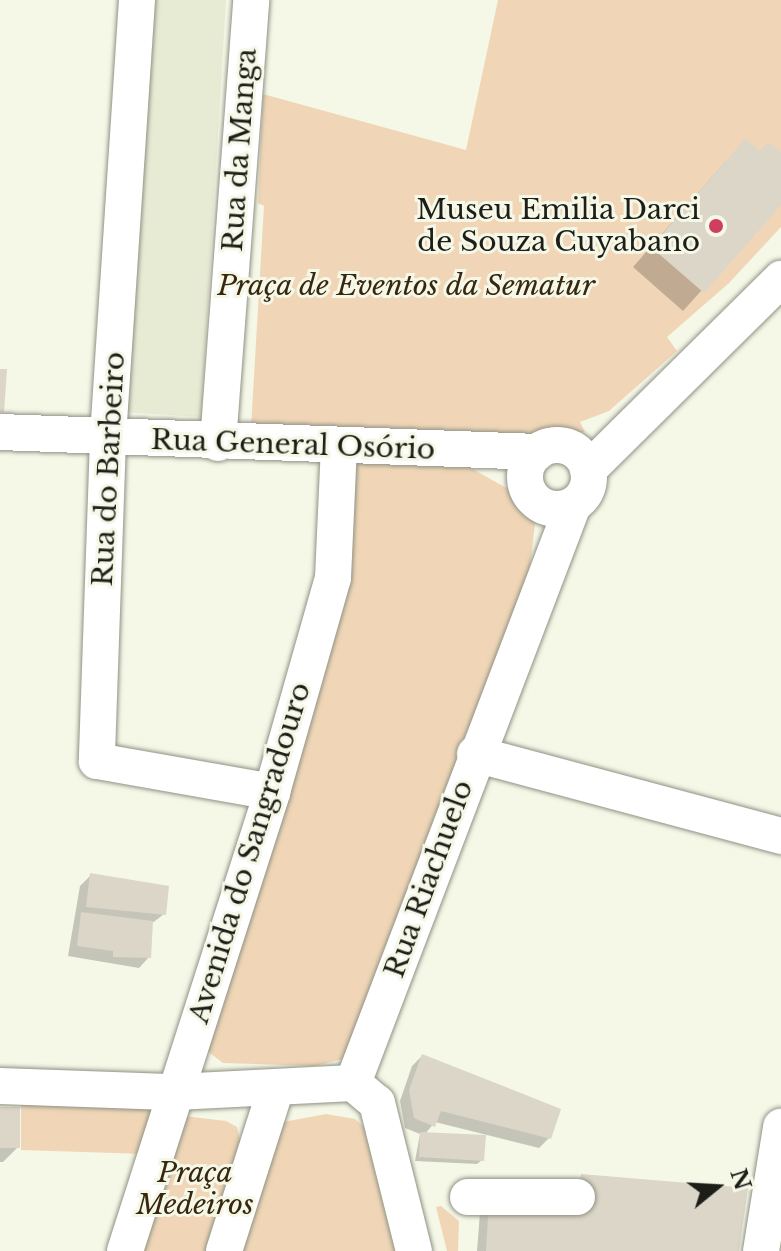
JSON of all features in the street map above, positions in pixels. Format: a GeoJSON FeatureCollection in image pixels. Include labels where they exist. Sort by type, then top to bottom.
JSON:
{"type":"FeatureCollection","features":[{"type":"Feature","properties":{"kind":"street","name":"Rua do Barbeiro"},"geometry":{"type":"LineString","coordinates":[[137,0],[108,439],[97,761],[272,792]]}},
{"type":"Feature","properties":{"kind":"street","name":"Rua da Manga"},"geometry":{"type":"LineString","coordinates":[[218,443],[251,0]]}},
{"type":"Feature","properties":{"kind":"street"},"geometry":{"type":"LineString","coordinates":[[555,460],[586,490],[558,506],[529,491],[555,460],[636,419],[781,279]]}},
{"type":"Feature","properties":{"kind":"street","name":"Rua General Osório"},"geometry":{"type":"LineString","coordinates":[[0,432],[108,439],[452,451],[555,460]]}},
{"type":"Feature","properties":{"kind":"street","name":"Avenida do Sangradouro"},"geometry":{"type":"LineString","coordinates":[[125,1251],[272,792],[333,578],[339,448]]}},
{"type":"Feature","properties":{"kind":"street","name":"Rua Riachuelo"},"geometry":{"type":"LineString","coordinates":[[353,1083],[552,557],[558,506]]}},
{"type":"Feature","properties":{"kind":"street"},"geometry":{"type":"LineString","coordinates":[[475,754],[781,836]]}},
{"type":"Feature","properties":{"kind":"street"},"geometry":{"type":"LineString","coordinates":[[0,1086],[176,1092],[353,1083],[377,1103],[414,1251]]}},
{"type":"Feature","properties":{"kind":"street"},"geometry":{"type":"LineString","coordinates":[[224,1251],[276,1088]]}},
{"type":"Feature","properties":{"kind":"street"},"geometry":{"type":"LineString","coordinates":[[761,1251],[781,1127]]}},
{"type":"Feature","properties":{"kind":"street"},"geometry":{"type":"LineString","coordinates":[[468,1197],[577,1197]]}},
{"type":"Feature","properties":{"kind":"shaded area"},"geometry":{"type":"Polygon","coordinates":[[[150,0],[226,0],[201,417],[123,412],[150,0]]]}},
{"type":"Feature","properties":{"kind":"green space","name":"Praça de Eventos da Sematur"},"geometry":{"type":"Polygon","coordinates":[[[498,0],[781,0],[781,227],[729,283],[667,337],[677,351],[609,411],[580,422],[585,432],[552,437],[251,427],[264,206],[258,203],[263,94],[466,150],[498,0]]]}},
{"type":"Feature","properties":{"kind":"green space"},"geometry":{"type":"Polygon","coordinates":[[[356,459],[469,467],[512,491],[528,506],[535,524],[528,583],[343,1059],[315,1066],[223,1063],[201,1046],[356,459]]]}},
{"type":"Feature","properties":{"kind":"green space"},"geometry":{"type":"Polygon","coordinates":[[[21,1097],[147,1103],[157,1115],[145,1154],[21,1150],[21,1097]]]}},
{"type":"Feature","properties":{"kind":"green space"},"geometry":{"type":"Polygon","coordinates":[[[326,1114],[355,1119],[365,1128],[398,1251],[237,1251],[283,1122],[326,1114]]]}},
{"type":"Feature","properties":{"kind":"green space","name":"Praça Medeiros"},"geometry":{"type":"Polygon","coordinates":[[[184,1116],[226,1121],[237,1127],[241,1144],[216,1251],[136,1251],[184,1116]]]}},
{"type":"Feature","properties":{"kind":"green space"},"geometry":{"type":"Polygon","coordinates":[[[441,1206],[459,1221],[458,1251],[447,1251],[436,1207],[441,1206]]]}},
{"type":"Feature","properties":{"kind":"building","name":"Museu Emilia Darci de Souza Cuyabano"},"geometry":{"type":"Polygon","coordinates":[[[745,139],[760,151],[768,142],[781,153],[781,205],[704,293],[651,247],[745,139]]]}},
{"type":"Feature","properties":{"kind":"building"},"geometry":{"type":"Polygon","coordinates":[[[0,369],[7,369],[4,412],[0,412],[0,369]]]}},
{"type":"Feature","properties":{"kind":"building"},"geometry":{"type":"Polygon","coordinates":[[[90,873],[169,886],[166,915],[86,907],[90,873]]]}},
{"type":"Feature","properties":{"kind":"building"},"geometry":{"type":"Polygon","coordinates":[[[81,912],[153,921],[151,958],[113,957],[113,951],[77,946],[81,912]]]}},
{"type":"Feature","properties":{"kind":"building"},"geometry":{"type":"Polygon","coordinates":[[[422,1054],[561,1109],[551,1139],[441,1111],[435,1127],[414,1118],[409,1090],[422,1054]]]}},
{"type":"Feature","properties":{"kind":"building"},"geometry":{"type":"Polygon","coordinates":[[[0,1107],[20,1107],[20,1148],[0,1148],[0,1107]]]}},
{"type":"Feature","properties":{"kind":"building"},"geometry":{"type":"Polygon","coordinates":[[[420,1132],[486,1135],[484,1161],[419,1157],[420,1132]]]}},
{"type":"Feature","properties":{"kind":"building"},"geometry":{"type":"Polygon","coordinates":[[[581,1174],[748,1188],[739,1251],[486,1251],[489,1200],[578,1208],[581,1174]]]}},
{"type":"Feature","properties":{"kind":"place","name":"Museu Emilia Darci de Souza Cuyabano"},"geometry":{"type":"Point","coordinates":[716,226]}}]}
